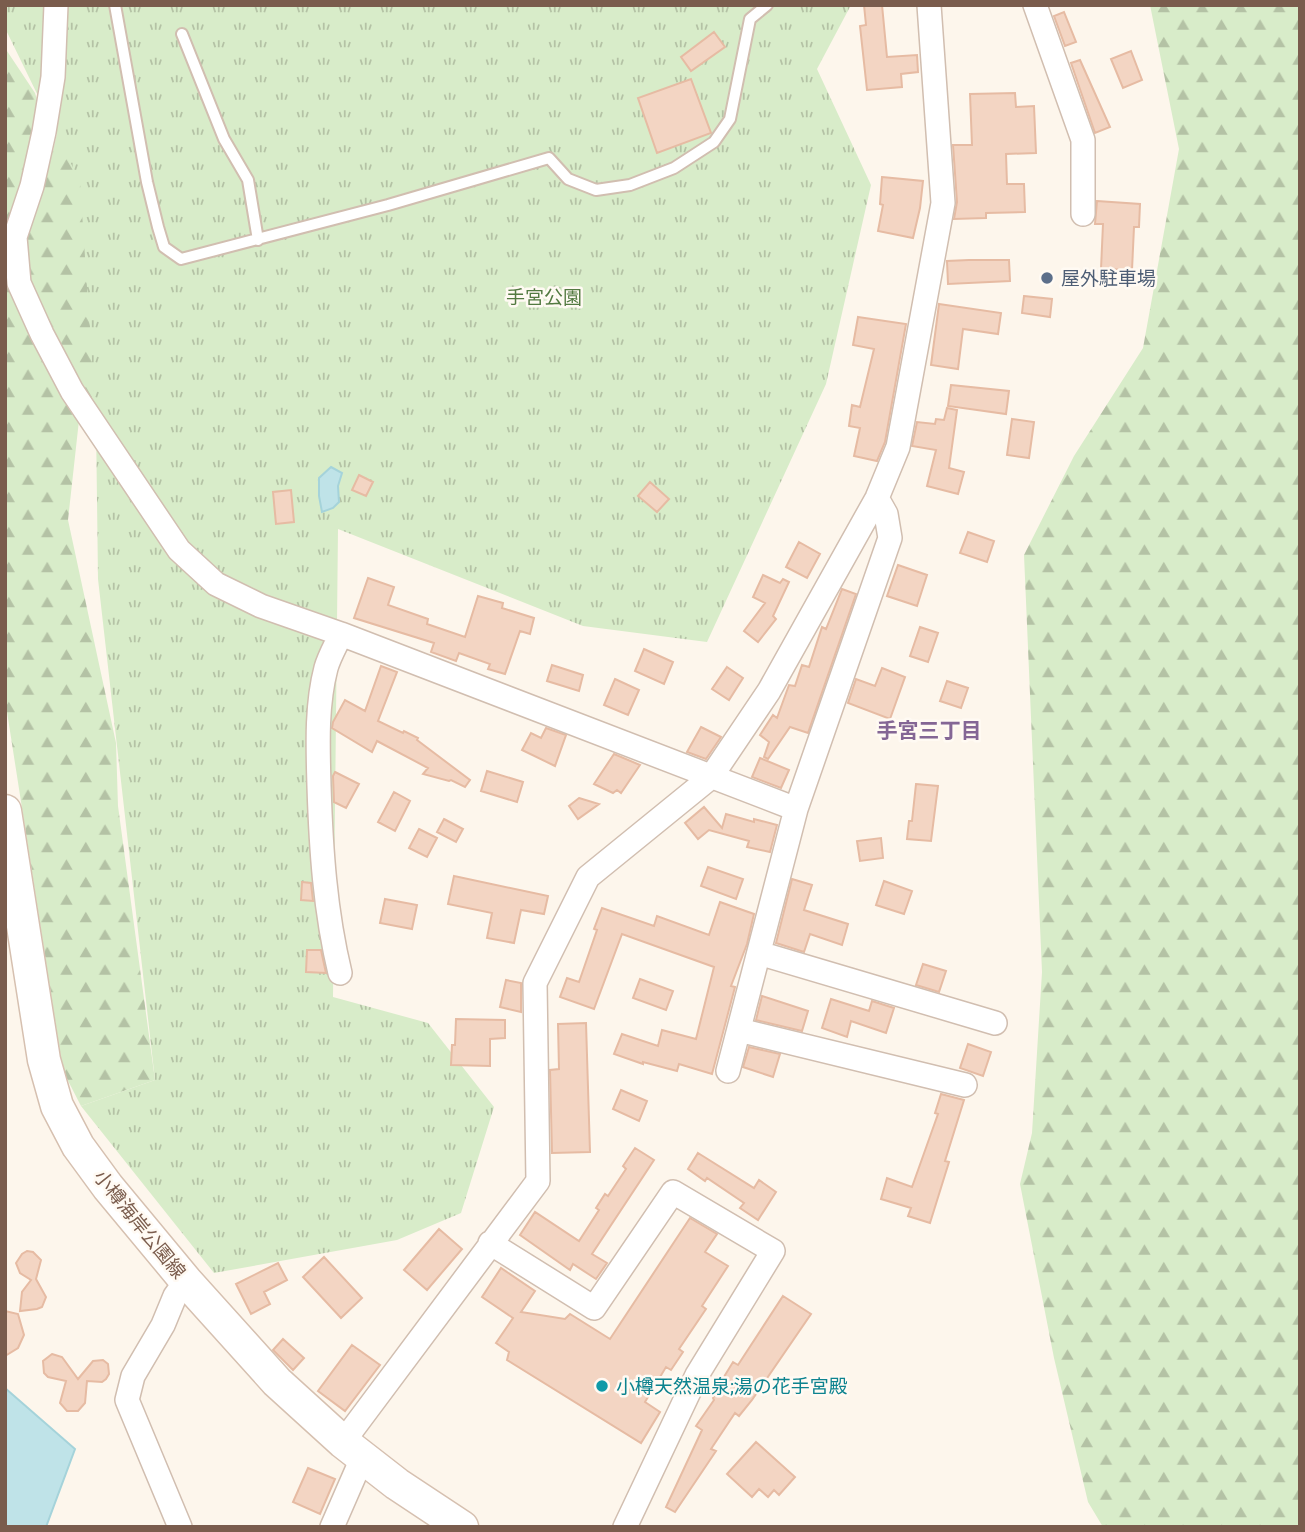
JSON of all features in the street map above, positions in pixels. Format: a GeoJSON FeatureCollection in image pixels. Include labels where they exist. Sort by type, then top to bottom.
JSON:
{"type":"FeatureCollection","features":[{"type":"Feature","properties":{"kind":"main road","name":"小樽海岸公園線"},"geometry":{"type":"LineString","coordinates":[[5,811],[44,1059],[57,1106],[78,1146],[108,1187],[186,1281],[277,1382],[397,1484],[462,1527]]}},
{"type":"Feature","properties":{"kind":"street"},"geometry":{"type":"LineString","coordinates":[[56,5],[53,76],[44,132],[32,186],[15,237],[19,283],[72,391],[179,550],[215,584],[261,606],[341,634],[796,809]]}},
{"type":"Feature","properties":{"kind":"street"},"geometry":{"type":"LineString","coordinates":[[331,1527],[353,1449],[490,1243],[538,1181],[535,982],[566,918],[588,877],[711,777],[769,691],[877,498],[898,447],[943,203],[929,5]]}},
{"type":"Feature","properties":{"kind":"street"},"geometry":{"type":"LineString","coordinates":[[1035,5],[1083,141],[1083,214]]}},
{"type":"Feature","properties":{"kind":"street"},"geometry":{"type":"LineString","coordinates":[[728,1071],[796,809],[890,538],[886,514],[877,498]]}},
{"type":"Feature","properties":{"kind":"street"},"geometry":{"type":"LineString","coordinates":[[340,973],[330,930],[321,840],[318,752],[322,688],[327,665],[341,634]]}},
{"type":"Feature","properties":{"kind":"street"},"geometry":{"type":"LineString","coordinates":[[759,953],[995,1023]]}},
{"type":"Feature","properties":{"kind":"street"},"geometry":{"type":"LineString","coordinates":[[738,1030],[965,1086]]}},
{"type":"Feature","properties":{"kind":"street"},"geometry":{"type":"LineString","coordinates":[[490,1243],[594,1308],[673,1192],[773,1251],[698,1375],[625,1527]]}},
{"type":"Feature","properties":{"kind":"street"},"geometry":{"type":"LineString","coordinates":[[180,1527],[127,1400],[133,1376],[163,1325],[175,1296],[186,1281]]}},
{"type":"Feature","properties":{"kind":"lane"},"geometry":{"type":"LineString","coordinates":[[115,5],[147,182],[164,247],[181,259],[388,205],[549,158],[569,179],[596,190],[630,185],[674,168],[714,142],[730,119],[750,19],[767,5]]}},
{"type":"Feature","properties":{"kind":"lane"},"geometry":{"type":"LineString","coordinates":[[182,34],[224,139],[248,180],[258,240]]}},
{"type":"Feature","properties":{"kind":"green space","name":"手宮公園"},"geometry":{"type":"Polygon","coordinates":[[[5,5],[851,5],[817,69],[871,185],[826,384],[707,642],[583,626],[338,529],[333,997],[428,1023],[494,1107],[461,1213],[397,1240],[214,1273],[81,1106],[155,1080],[98,579],[96,422],[80,182],[5,28],[5,5]]]}},
{"type":"Feature","properties":{"kind":"green space"},"geometry":{"type":"Polygon","coordinates":[[[1150,5],[1300,5],[1300,1527],[1103,1527],[1088,1502],[1054,1358],[1020,1184],[1032,1133],[1042,972],[1024,555],[1074,456],[1143,348],[1179,149],[1150,5]]]}},
{"type":"Feature","properties":{"kind":"green space"},"geometry":{"type":"Polygon","coordinates":[[[5,48],[35,93],[53,151],[68,84],[285,604],[82,393],[68,520],[116,743],[118,806],[155,1080],[81,1106],[63,1071],[5,699],[5,48]]]}},
{"type":"Feature","properties":{"kind":"water"},"geometry":{"type":"Polygon","coordinates":[[[331,467],[342,473],[338,486],[339,502],[333,508],[322,512],[319,478],[331,467]]]}},
{"type":"Feature","properties":{"kind":"water"},"geometry":{"type":"Polygon","coordinates":[[[5,1388],[75,1449],[46,1527],[5,1527],[5,1388]]]}},
{"type":"Feature","properties":{"kind":"building"},"geometry":{"type":"Polygon","coordinates":[[[864,5],[882,5],[887,57],[917,55],[918,72],[901,74],[902,87],[867,90],[860,26],[866,25],[864,5]]]}},
{"type":"Feature","properties":{"kind":"building"},"geometry":{"type":"Polygon","coordinates":[[[1064,12],[1076,42],[1065,46],[1054,16],[1064,12]]]}},
{"type":"Feature","properties":{"kind":"building"},"geometry":{"type":"Polygon","coordinates":[[[714,32],[725,47],[691,71],[681,57],[714,32]]]}},
{"type":"Feature","properties":{"kind":"building"},"geometry":{"type":"Polygon","coordinates":[[[1131,51],[1142,80],[1123,88],[1111,59],[1131,51]]]}},
{"type":"Feature","properties":{"kind":"building"},"geometry":{"type":"Polygon","coordinates":[[[1080,60],[1110,127],[1095,133],[1071,63],[1080,60]]]}},
{"type":"Feature","properties":{"kind":"building"},"geometry":{"type":"Polygon","coordinates":[[[691,79],[711,133],[657,153],[638,98],[691,79]]]}},
{"type":"Feature","properties":{"kind":"building"},"geometry":{"type":"Polygon","coordinates":[[[1015,93],[1016,107],[1034,106],[1036,153],[1006,154],[1007,184],[1024,184],[1025,212],[986,213],[986,218],[954,219],[957,202],[953,145],[972,145],[970,94],[1015,93]]]}},
{"type":"Feature","properties":{"kind":"building"},"geometry":{"type":"Polygon","coordinates":[[[882,177],[923,181],[913,238],[878,231],[883,205],[880,204],[882,177]]]}},
{"type":"Feature","properties":{"kind":"building"},"geometry":{"type":"Polygon","coordinates":[[[1097,201],[1140,204],[1139,227],[1134,227],[1132,270],[1101,269],[1103,224],[1095,224],[1097,201]]]}},
{"type":"Feature","properties":{"kind":"building"},"geometry":{"type":"Polygon","coordinates":[[[1009,260],[1010,281],[948,284],[947,261],[1009,260]]]}},
{"type":"Feature","properties":{"kind":"building"},"geometry":{"type":"Polygon","coordinates":[[[1024,296],[1052,299],[1050,317],[1022,313],[1024,296]]]}},
{"type":"Feature","properties":{"kind":"building"},"geometry":{"type":"Polygon","coordinates":[[[939,304],[1001,313],[998,334],[963,329],[958,369],[931,365],[939,304]]]}},
{"type":"Feature","properties":{"kind":"building"},"geometry":{"type":"Polygon","coordinates":[[[858,317],[906,324],[885,442],[877,461],[854,456],[860,428],[849,426],[852,405],[860,407],[874,349],[853,345],[858,317]]]}},
{"type":"Feature","properties":{"kind":"building"},"geometry":{"type":"Polygon","coordinates":[[[951,385],[1009,391],[1006,414],[948,406],[951,385]]]}},
{"type":"Feature","properties":{"kind":"building"},"geometry":{"type":"Polygon","coordinates":[[[947,408],[957,410],[949,468],[964,472],[958,494],[927,486],[936,450],[912,446],[917,422],[935,424],[936,419],[944,420],[947,408]]]}},
{"type":"Feature","properties":{"kind":"building"},"geometry":{"type":"Polygon","coordinates":[[[1012,419],[1034,422],[1029,458],[1007,455],[1012,419]]]}},
{"type":"Feature","properties":{"kind":"building"},"geometry":{"type":"Polygon","coordinates":[[[359,475],[373,482],[366,496],[352,490],[359,475]]]}},
{"type":"Feature","properties":{"kind":"building"},"geometry":{"type":"Polygon","coordinates":[[[650,482],[669,499],[657,512],[638,496],[650,482]]]}},
{"type":"Feature","properties":{"kind":"building"},"geometry":{"type":"Polygon","coordinates":[[[291,490],[294,522],[276,524],[273,492],[291,490]]]}},
{"type":"Feature","properties":{"kind":"building"},"geometry":{"type":"Polygon","coordinates":[[[968,532],[994,541],[987,562],[960,553],[968,532]]]}},
{"type":"Feature","properties":{"kind":"building"},"geometry":{"type":"Polygon","coordinates":[[[799,542],[820,554],[807,578],[786,567],[799,542]]]}},
{"type":"Feature","properties":{"kind":"building"},"geometry":{"type":"Polygon","coordinates":[[[898,565],[927,575],[917,606],[887,596],[898,565]]]}},
{"type":"Feature","properties":{"kind":"building"},"geometry":{"type":"Polygon","coordinates":[[[763,575],[780,583],[783,579],[789,582],[773,616],[776,619],[758,642],[744,631],[765,603],[753,597],[763,575]]]}},
{"type":"Feature","properties":{"kind":"building"},"geometry":{"type":"Polygon","coordinates":[[[368,578],[394,587],[388,605],[428,619],[427,624],[465,637],[478,596],[503,603],[502,608],[534,618],[530,634],[520,631],[505,674],[488,669],[490,664],[459,653],[456,661],[431,652],[434,643],[354,618],[368,578]]]}},
{"type":"Feature","properties":{"kind":"building"},"geometry":{"type":"Polygon","coordinates":[[[842,589],[856,594],[808,733],[790,727],[768,759],[764,757],[769,742],[760,735],[773,715],[777,718],[789,685],[795,686],[802,665],[809,667],[822,627],[826,629],[842,589]]]}},
{"type":"Feature","properties":{"kind":"building"},"geometry":{"type":"Polygon","coordinates":[[[920,627],[938,633],[928,662],[910,656],[920,627]]]}},
{"type":"Feature","properties":{"kind":"building"},"geometry":{"type":"Polygon","coordinates":[[[644,649],[673,662],[664,684],[635,671],[644,649]]]}},
{"type":"Feature","properties":{"kind":"building"},"geometry":{"type":"Polygon","coordinates":[[[552,665],[583,675],[579,691],[547,681],[552,665]]]}},
{"type":"Feature","properties":{"kind":"building"},"geometry":{"type":"Polygon","coordinates":[[[381,666],[397,672],[378,721],[418,738],[417,740],[470,780],[465,787],[451,780],[423,774],[428,768],[377,741],[372,752],[332,728],[345,700],[365,711],[381,666]]]}},
{"type":"Feature","properties":{"kind":"building"},"geometry":{"type":"Polygon","coordinates":[[[727,667],[743,678],[729,700],[712,689],[727,667]]]}},
{"type":"Feature","properties":{"kind":"building"},"geometry":{"type":"Polygon","coordinates":[[[882,668],[905,677],[890,719],[848,703],[856,679],[875,686],[882,668]]]}},
{"type":"Feature","properties":{"kind":"building"},"geometry":{"type":"Polygon","coordinates":[[[615,679],[639,690],[628,715],[604,705],[615,679]]]}},
{"type":"Feature","properties":{"kind":"building"},"geometry":{"type":"Polygon","coordinates":[[[947,681],[968,688],[961,708],[940,701],[947,681]]]}},
{"type":"Feature","properties":{"kind":"building"},"geometry":{"type":"Polygon","coordinates":[[[701,727],[721,737],[706,759],[687,752],[701,727]]]}},
{"type":"Feature","properties":{"kind":"building"},"geometry":{"type":"Polygon","coordinates":[[[546,728],[566,735],[555,766],[522,750],[531,733],[541,738],[546,728]]]}},
{"type":"Feature","properties":{"kind":"building"},"geometry":{"type":"Polygon","coordinates":[[[614,754],[640,765],[621,793],[617,790],[613,793],[594,784],[614,754]]]}},
{"type":"Feature","properties":{"kind":"building"},"geometry":{"type":"Polygon","coordinates":[[[760,758],[789,770],[781,788],[752,777],[760,758]]]}},
{"type":"Feature","properties":{"kind":"building"},"geometry":{"type":"Polygon","coordinates":[[[487,771],[523,782],[517,802],[481,791],[487,771]]]}},
{"type":"Feature","properties":{"kind":"building"},"geometry":{"type":"Polygon","coordinates":[[[335,772],[359,784],[346,808],[334,802],[335,772]]]}},
{"type":"Feature","properties":{"kind":"building"},"geometry":{"type":"Polygon","coordinates":[[[916,784],[938,786],[931,841],[907,839],[916,784]]]}},
{"type":"Feature","properties":{"kind":"building"},"geometry":{"type":"Polygon","coordinates":[[[394,792],[410,801],[395,831],[378,822],[394,792]]]}},
{"type":"Feature","properties":{"kind":"building"},"geometry":{"type":"Polygon","coordinates":[[[579,798],[599,804],[578,819],[569,806],[579,798]]]}},
{"type":"Feature","properties":{"kind":"building"},"geometry":{"type":"Polygon","coordinates":[[[704,807],[722,828],[726,814],[777,825],[770,852],[747,847],[749,841],[709,830],[698,839],[685,823],[704,807]]]}},
{"type":"Feature","properties":{"kind":"building"},"geometry":{"type":"Polygon","coordinates":[[[444,819],[463,829],[456,842],[437,832],[444,819]]]}},
{"type":"Feature","properties":{"kind":"building"},"geometry":{"type":"Polygon","coordinates":[[[419,829],[437,838],[427,857],[409,848],[419,829]]]}},
{"type":"Feature","properties":{"kind":"building"},"geometry":{"type":"Polygon","coordinates":[[[881,838],[883,858],[860,861],[857,841],[881,838]]]}},
{"type":"Feature","properties":{"kind":"building"},"geometry":{"type":"Polygon","coordinates":[[[708,867],[743,879],[736,899],[701,886],[708,867]]]}},
{"type":"Feature","properties":{"kind":"building"},"geometry":{"type":"Polygon","coordinates":[[[454,876],[548,896],[544,914],[521,910],[514,943],[487,938],[492,913],[448,904],[454,876]]]}},
{"type":"Feature","properties":{"kind":"building"},"geometry":{"type":"Polygon","coordinates":[[[792,879],[812,885],[804,910],[848,924],[842,945],[810,934],[804,952],[776,943],[792,879]]]}},
{"type":"Feature","properties":{"kind":"building"},"geometry":{"type":"Polygon","coordinates":[[[884,881],[912,891],[904,914],[876,905],[884,881]]]}},
{"type":"Feature","properties":{"kind":"building"},"geometry":{"type":"Polygon","coordinates":[[[302,882],[311,883],[313,901],[301,900],[302,882]]]}},
{"type":"Feature","properties":{"kind":"building"},"geometry":{"type":"Polygon","coordinates":[[[385,899],[417,905],[412,929],[380,923],[385,899]]]}},
{"type":"Feature","properties":{"kind":"building"},"geometry":{"type":"Polygon","coordinates":[[[720,902],[754,914],[747,944],[731,986],[735,987],[712,1074],[679,1064],[677,1071],[614,1054],[622,1034],[658,1046],[662,1030],[696,1039],[714,967],[622,934],[594,1009],[560,997],[567,978],[579,982],[602,908],[654,926],[657,916],[709,935],[720,902]]]}},
{"type":"Feature","properties":{"kind":"building"},"geometry":{"type":"Polygon","coordinates":[[[307,950],[321,950],[326,973],[306,972],[307,950]]]}},
{"type":"Feature","properties":{"kind":"building"},"geometry":{"type":"Polygon","coordinates":[[[923,964],[946,971],[939,992],[916,985],[923,964]]]}},
{"type":"Feature","properties":{"kind":"building"},"geometry":{"type":"Polygon","coordinates":[[[640,979],[673,991],[666,1010],[633,998],[640,979]]]}},
{"type":"Feature","properties":{"kind":"building"},"geometry":{"type":"Polygon","coordinates":[[[506,980],[521,983],[521,1012],[500,1007],[506,980]]]}},
{"type":"Feature","properties":{"kind":"building"},"geometry":{"type":"Polygon","coordinates":[[[762,996],[808,1011],[802,1031],[756,1020],[762,996]]]}},
{"type":"Feature","properties":{"kind":"building"},"geometry":{"type":"Polygon","coordinates":[[[831,999],[869,1011],[872,1001],[894,1008],[886,1033],[851,1021],[847,1037],[822,1028],[831,999]]]}},
{"type":"Feature","properties":{"kind":"building"},"geometry":{"type":"Polygon","coordinates":[[[456,1019],[505,1020],[505,1038],[490,1039],[490,1066],[451,1065],[456,1019]]]}},
{"type":"Feature","properties":{"kind":"building"},"geometry":{"type":"Polygon","coordinates":[[[586,1023],[590,1152],[552,1153],[550,1070],[559,1069],[558,1024],[586,1023]]]}},
{"type":"Feature","properties":{"kind":"building"},"geometry":{"type":"Polygon","coordinates":[[[968,1044],[991,1052],[983,1076],[960,1068],[968,1044]]]}},
{"type":"Feature","properties":{"kind":"building"},"geometry":{"type":"Polygon","coordinates":[[[749,1047],[780,1054],[773,1077],[743,1067],[749,1047]]]}},
{"type":"Feature","properties":{"kind":"building"},"geometry":{"type":"Polygon","coordinates":[[[621,1090],[647,1101],[639,1121],[613,1109],[621,1090]]]}},
{"type":"Feature","properties":{"kind":"building"},"geometry":{"type":"Polygon","coordinates":[[[941,1094],[964,1100],[930,1223],[908,1216],[911,1208],[881,1199],[887,1178],[912,1187],[938,1114],[935,1113],[941,1094]]]}},
{"type":"Feature","properties":{"kind":"building"},"geometry":{"type":"Polygon","coordinates":[[[635,1148],[654,1160],[592,1254],[607,1263],[596,1279],[573,1264],[570,1270],[520,1235],[535,1212],[579,1241],[599,1210],[596,1208],[605,1194],[608,1196],[626,1169],[623,1166],[635,1148]]]}},
{"type":"Feature","properties":{"kind":"building"},"geometry":{"type":"Polygon","coordinates":[[[698,1153],[754,1188],[759,1180],[776,1192],[758,1220],[740,1208],[744,1203],[707,1178],[705,1181],[688,1169],[698,1153]]]}},
{"type":"Feature","properties":{"kind":"building"},"geometry":{"type":"Polygon","coordinates":[[[690,1218],[717,1234],[705,1252],[728,1266],[702,1306],[706,1309],[679,1349],[683,1352],[671,1370],[666,1367],[645,1402],[660,1412],[641,1443],[507,1360],[509,1352],[496,1343],[513,1318],[482,1297],[501,1268],[535,1291],[521,1312],[565,1319],[570,1314],[610,1339],[690,1218]]]}},
{"type":"Feature","properties":{"kind":"building"},"geometry":{"type":"Polygon","coordinates":[[[439,1229],[462,1249],[427,1290],[404,1270],[439,1229]]]}},
{"type":"Feature","properties":{"kind":"building"},"geometry":{"type":"Polygon","coordinates":[[[27,1251],[33,1252],[41,1260],[36,1279],[46,1297],[42,1307],[20,1311],[22,1292],[31,1280],[20,1273],[16,1263],[27,1251]]]}},
{"type":"Feature","properties":{"kind":"building"},"geometry":{"type":"Polygon","coordinates":[[[324,1257],[362,1298],[341,1318],[303,1277],[324,1257]]]}},
{"type":"Feature","properties":{"kind":"building"},"geometry":{"type":"Polygon","coordinates":[[[278,1263],[287,1280],[264,1292],[270,1304],[251,1314],[236,1284],[278,1263]]]}},
{"type":"Feature","properties":{"kind":"building"},"geometry":{"type":"Polygon","coordinates":[[[783,1296],[811,1314],[752,1400],[739,1416],[735,1413],[711,1449],[716,1451],[675,1512],[666,1507],[702,1430],[696,1426],[714,1400],[733,1362],[738,1365],[783,1296]]]}},
{"type":"Feature","properties":{"kind":"building"},"geometry":{"type":"Polygon","coordinates":[[[5,1311],[18,1314],[24,1335],[18,1348],[5,1356],[5,1311]]]}},
{"type":"Feature","properties":{"kind":"building"},"geometry":{"type":"Polygon","coordinates":[[[283,1339],[304,1358],[293,1370],[273,1350],[283,1339]]]}},
{"type":"Feature","properties":{"kind":"building"},"geometry":{"type":"Polygon","coordinates":[[[352,1345],[380,1365],[345,1411],[318,1391],[352,1345]]]}},
{"type":"Feature","properties":{"kind":"building"},"geometry":{"type":"Polygon","coordinates":[[[52,1354],[62,1357],[78,1379],[93,1361],[103,1360],[108,1364],[109,1374],[106,1379],[102,1382],[87,1381],[85,1403],[78,1411],[67,1411],[60,1403],[66,1381],[48,1377],[44,1373],[43,1361],[52,1354]]]}},
{"type":"Feature","properties":{"kind":"building"},"geometry":{"type":"Polygon","coordinates":[[[756,1442],[795,1477],[779,1495],[774,1490],[768,1497],[759,1489],[752,1497],[727,1474],[756,1442]]]}},
{"type":"Feature","properties":{"kind":"building"},"geometry":{"type":"Polygon","coordinates":[[[308,1468],[335,1479],[320,1514],[293,1502],[308,1468]]]}},
{"type":"Feature","properties":{"kind":"place","name":"屋外駐車場"},"geometry":{"type":"Point","coordinates":[1047,278]}},
{"type":"Feature","properties":{"kind":"place","name":"小樽天然温泉;湯の花手宮殿"},"geometry":{"type":"Point","coordinates":[602,1386]}},
{"type":"Feature","properties":{"kind":"district","name":"手宮三丁目"},"geometry":{"type":"Point","coordinates":[929,731]}}]}
